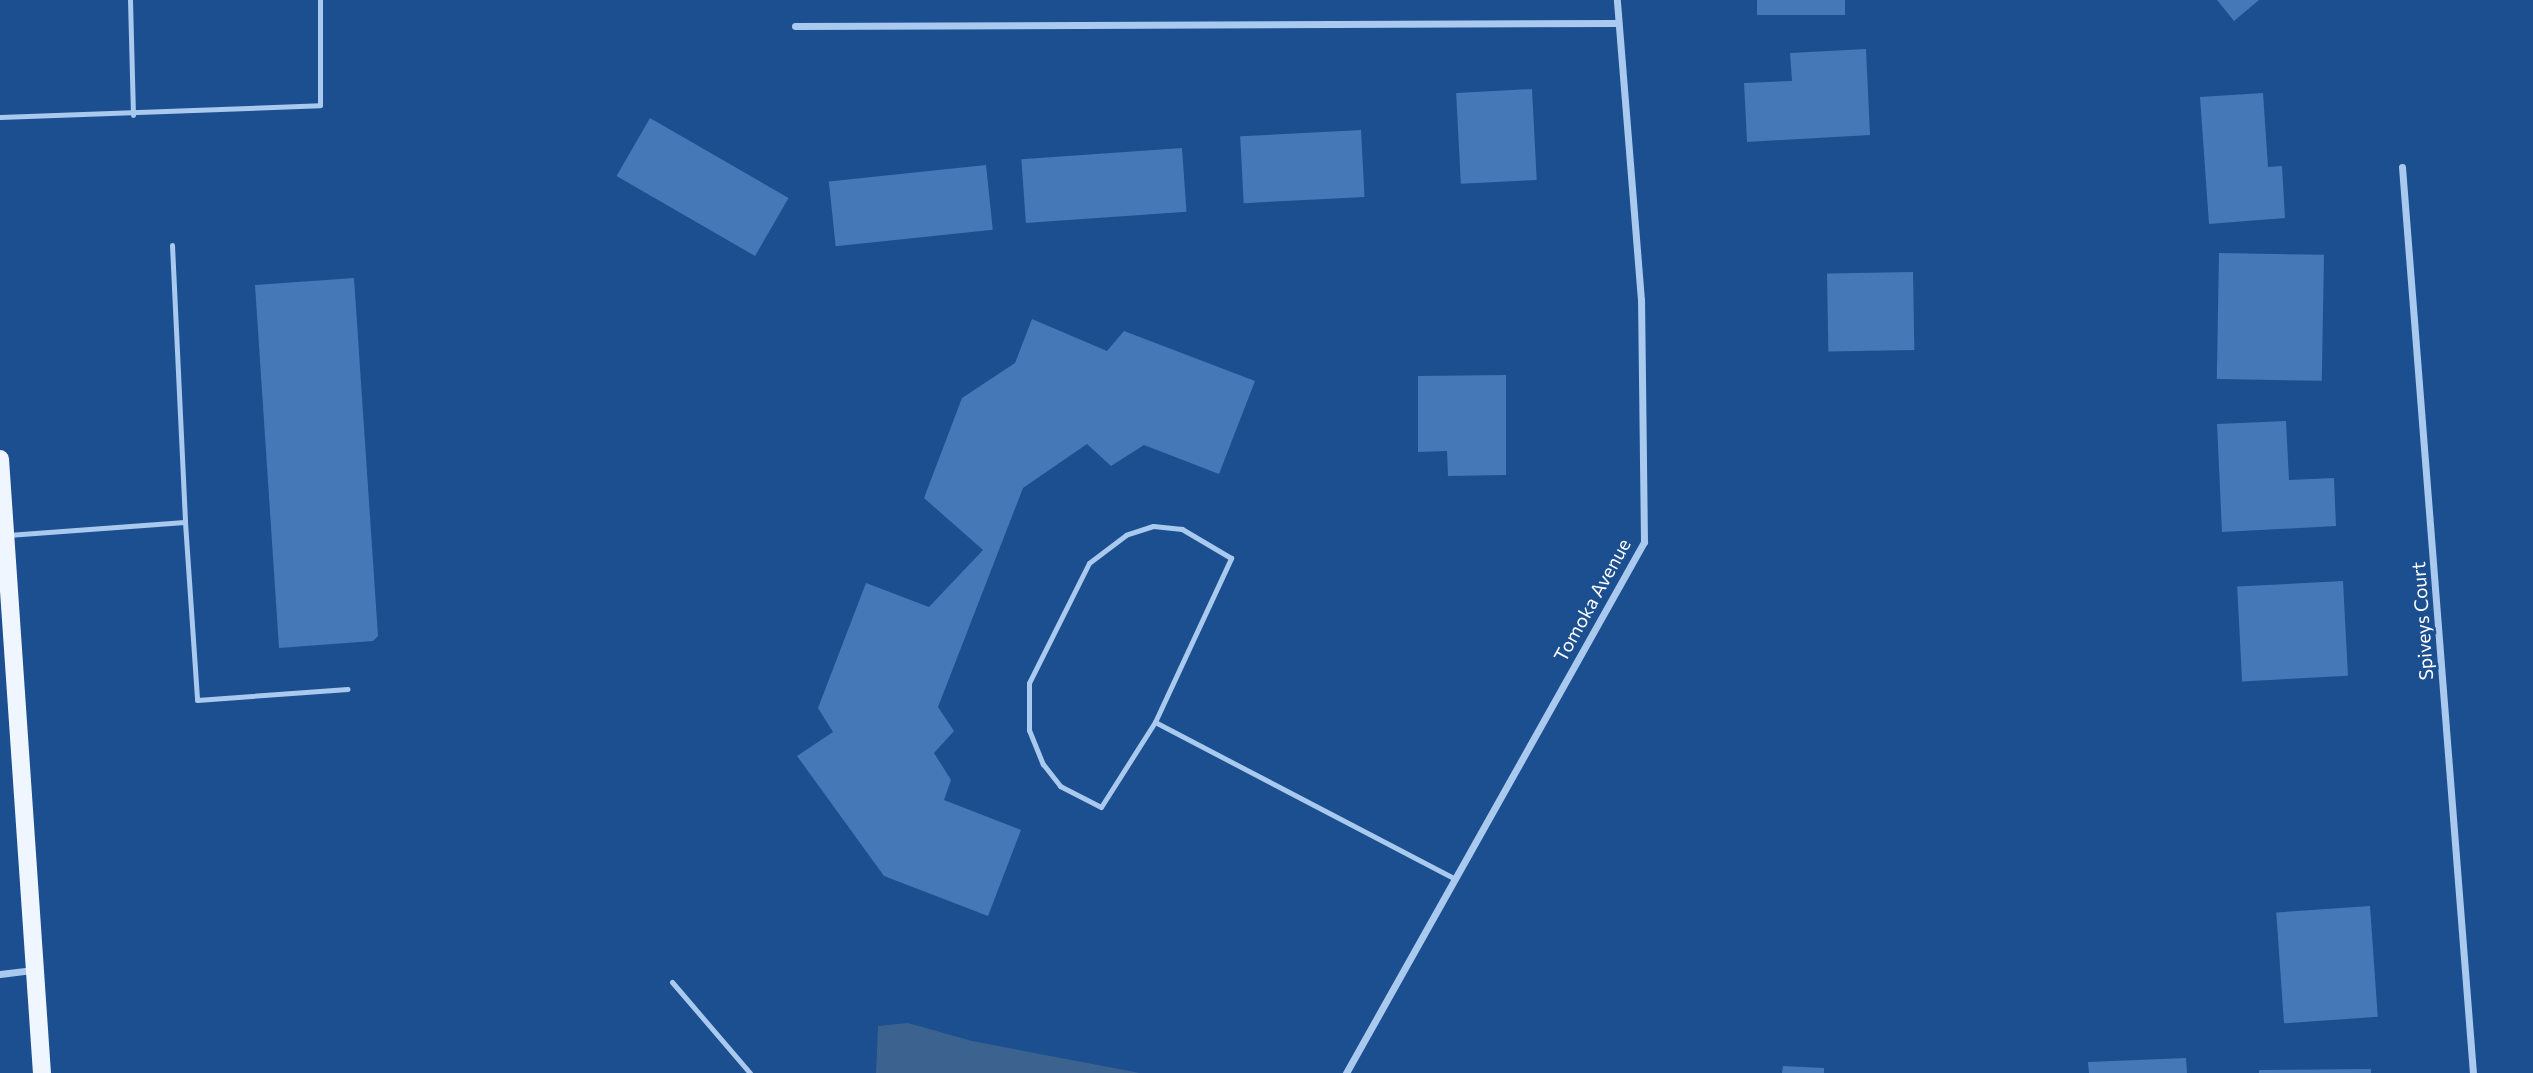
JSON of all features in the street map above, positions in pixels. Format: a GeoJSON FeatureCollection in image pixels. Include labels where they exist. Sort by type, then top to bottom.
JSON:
{"type":"FeatureCollection","features":[{"type":"Feature","properties":{"kind":"main road"},"geometry":{"type":"LineString","coordinates":[[0,459],[42,1073]]}},
{"type":"Feature","properties":{"kind":"street","name":"Tomoka Avenue"},"geometry":{"type":"LineString","coordinates":[[1346,1073],[1644,542],[1641,300],[1617,0]]}},
{"type":"Feature","properties":{"kind":"street"},"geometry":{"type":"LineString","coordinates":[[795,26],[1618,23]]}},
{"type":"Feature","properties":{"kind":"street","name":"Spiveys Court"},"geometry":{"type":"LineString","coordinates":[[2402,167],[2473,1073]]}},
{"type":"Feature","properties":{"kind":"street"},"geometry":{"type":"LineString","coordinates":[[0,974],[35,970]]}},
{"type":"Feature","properties":{"kind":"lane"},"geometry":{"type":"LineString","coordinates":[[130,0],[133,115]]}},
{"type":"Feature","properties":{"kind":"lane"},"geometry":{"type":"LineString","coordinates":[[0,117],[133,115],[320,105],[320,0]]}},
{"type":"Feature","properties":{"kind":"lane"},"geometry":{"type":"LineString","coordinates":[[172,245],[185,522],[197,700],[348,689]]}},
{"type":"Feature","properties":{"kind":"lane"},"geometry":{"type":"LineString","coordinates":[[5,535],[185,522]]}},
{"type":"Feature","properties":{"kind":"lane"},"geometry":{"type":"LineString","coordinates":[[1153,526],[1182,529],[1231,558],[1154,722],[1101,807],[1060,786],[1043,764],[1029,730],[1029,682],[1089,563],[1126,535],[1153,526]]}},
{"type":"Feature","properties":{"kind":"lane"},"geometry":{"type":"LineString","coordinates":[[1154,722],[1455,879]]}},
{"type":"Feature","properties":{"kind":"lane"},"geometry":{"type":"LineString","coordinates":[[672,982],[750,1073]]}},
{"type":"Feature","properties":{"kind":"water"},"geometry":{"type":"Polygon","coordinates":[[[908,1023],[972,1041],[1140,1073],[876,1073],[878,1026],[908,1023]]]}},
{"type":"Feature","properties":{"kind":"building"},"geometry":{"type":"Polygon","coordinates":[[[1757,0],[1845,0],[1845,15],[1757,15],[1757,0]]]}},
{"type":"Feature","properties":{"kind":"building"},"geometry":{"type":"Polygon","coordinates":[[[2217,0],[2259,0],[2234,21],[2217,0]]]}},
{"type":"Feature","properties":{"kind":"building"},"geometry":{"type":"Polygon","coordinates":[[[1866,49],[1870,135],[1747,142],[1744,83],[1792,81],[1790,53],[1866,49]]]}},
{"type":"Feature","properties":{"kind":"building"},"geometry":{"type":"Polygon","coordinates":[[[1532,89],[1537,180],[1461,184],[1456,93],[1532,89]]]}},
{"type":"Feature","properties":{"kind":"building"},"geometry":{"type":"Polygon","coordinates":[[[2263,93],[2268,167],[2282,166],[2285,218],[2209,224],[2200,97],[2263,93]]]}},
{"type":"Feature","properties":{"kind":"building"},"geometry":{"type":"Polygon","coordinates":[[[650,118],[789,198],[755,256],[616,176],[650,118]]]}},
{"type":"Feature","properties":{"kind":"building"},"geometry":{"type":"Polygon","coordinates":[[[1361,130],[1365,197],[1244,203],[1240,136],[1361,130]]]}},
{"type":"Feature","properties":{"kind":"building"},"geometry":{"type":"Polygon","coordinates":[[[1182,148],[1186,212],[1026,223],[1021,159],[1182,148]]]}},
{"type":"Feature","properties":{"kind":"building"},"geometry":{"type":"Polygon","coordinates":[[[986,165],[993,230],[836,246],[829,182],[986,165]]]}},
{"type":"Feature","properties":{"kind":"building"},"geometry":{"type":"Polygon","coordinates":[[[2219,253],[2324,255],[2322,381],[2217,379],[2219,253]]]}},
{"type":"Feature","properties":{"kind":"building"},"geometry":{"type":"Polygon","coordinates":[[[1913,272],[1914,350],[1828,351],[1827,274],[1913,272]]]}},
{"type":"Feature","properties":{"kind":"building"},"geometry":{"type":"Polygon","coordinates":[[[354,278],[378,636],[373,641],[279,648],[255,285],[354,278]]]}},
{"type":"Feature","properties":{"kind":"building"},"geometry":{"type":"Polygon","coordinates":[[[1032,319],[1107,351],[1124,331],[1255,381],[1219,474],[1144,445],[1111,466],[1087,444],[1023,488],[938,707],[954,731],[934,753],[951,780],[944,800],[1021,830],[988,916],[884,876],[797,756],[833,732],[818,708],[866,583],[929,607],[983,550],[924,498],[962,398],[1015,363],[1032,319]]]}},
{"type":"Feature","properties":{"kind":"building"},"geometry":{"type":"Polygon","coordinates":[[[1506,375],[1506,475],[1448,476],[1447,451],[1418,452],[1418,376],[1506,375]]]}},
{"type":"Feature","properties":{"kind":"building"},"geometry":{"type":"Polygon","coordinates":[[[2286,421],[2289,480],[2334,478],[2336,526],[2222,532],[2217,424],[2286,421]]]}},
{"type":"Feature","properties":{"kind":"building"},"geometry":{"type":"Polygon","coordinates":[[[2343,581],[2348,676],[2242,681],[2237,587],[2343,581]]]}},
{"type":"Feature","properties":{"kind":"building"},"geometry":{"type":"Polygon","coordinates":[[[2370,906],[2378,1017],[2284,1023],[2276,913],[2370,906]]]}},
{"type":"Feature","properties":{"kind":"building"},"geometry":{"type":"Polygon","coordinates":[[[2186,1058],[2187,1073],[2089,1073],[2088,1062],[2186,1058]]]}},
{"type":"Feature","properties":{"kind":"building"},"geometry":{"type":"Polygon","coordinates":[[[1783,1066],[1824,1068],[1824,1073],[1782,1073],[1783,1066]]]}},
{"type":"Feature","properties":{"kind":"building"},"geometry":{"type":"Polygon","coordinates":[[[2371,1069],[2371,1073],[2259,1073],[2259,1070],[2371,1069]]]}}]}
